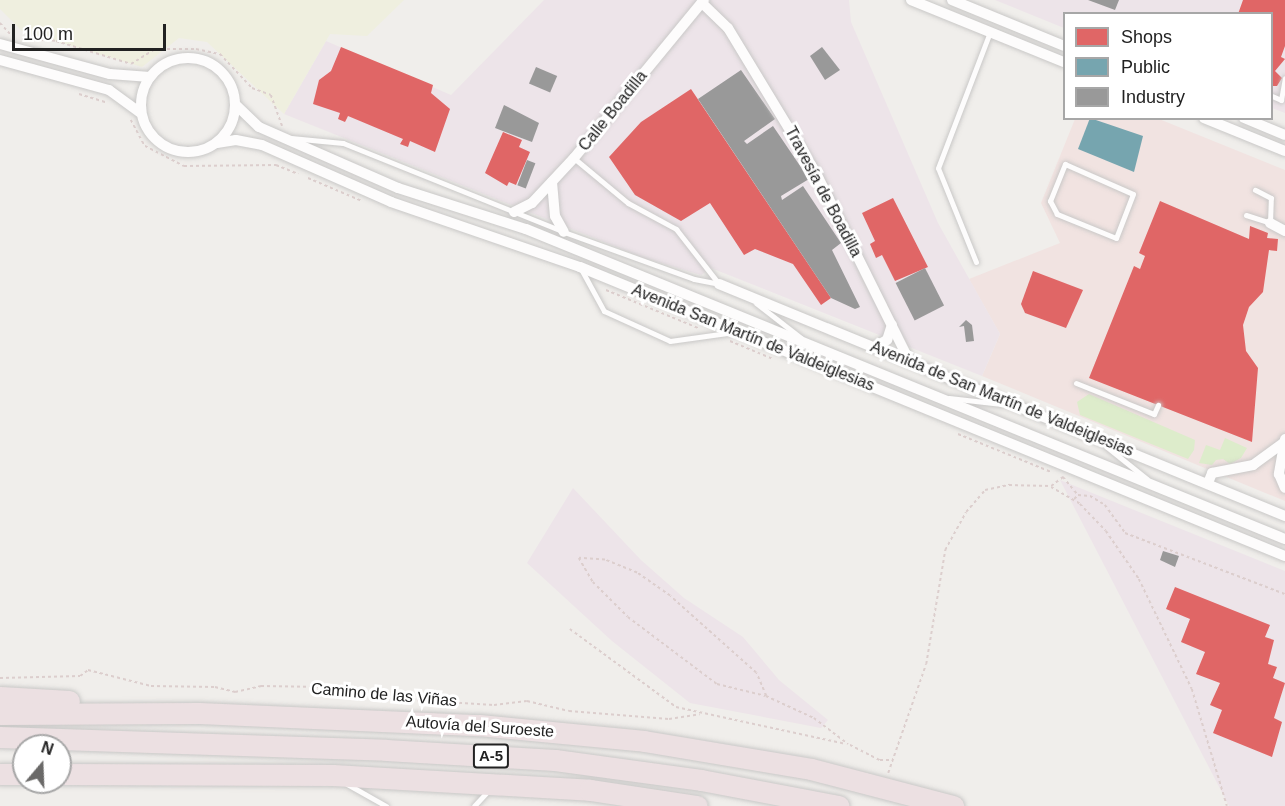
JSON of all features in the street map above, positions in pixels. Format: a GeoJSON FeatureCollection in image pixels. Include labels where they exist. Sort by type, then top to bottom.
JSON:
{"type":"FeatureCollection","features":[{"type":"Feature","properties":{"kind":"highway"},"geometry":{"type":"LineString","coordinates":[[0,697],[123,704],[152,712]]}},
{"type":"Feature","properties":{"kind":"highway","name":"Autovía del Suroeste"},"geometry":{"type":"LineString","coordinates":[[0,714],[152,712],[479,725],[644,741],[811,769],[953,806]]}},
{"type":"Feature","properties":{"kind":"highway","name":"Autovía del Suroeste"},"geometry":{"type":"LineString","coordinates":[[0,737],[140,740],[555,760],[701,780],[838,806]]}},
{"type":"Feature","properties":{"kind":"highway"},"geometry":{"type":"LineString","coordinates":[[72,745],[140,740]]}},
{"type":"Feature","properties":{"kind":"highway"},"geometry":{"type":"LineString","coordinates":[[72,774],[333,775],[590,790],[697,806]]}},
{"type":"Feature","properties":{"kind":"street"},"geometry":{"type":"LineString","coordinates":[[911,0],[1063,61]]}},
{"type":"Feature","properties":{"kind":"street"},"geometry":{"type":"LineString","coordinates":[[952,0],[1063,45]]}},
{"type":"Feature","properties":{"kind":"street","name":"Calle Boadilla"},"geometry":{"type":"LineString","coordinates":[[514,212],[532,203],[574,158],[703,1]]}},
{"type":"Feature","properties":{"kind":"street","name":"Travesía de Boadilla"},"geometry":{"type":"LineString","coordinates":[[703,1],[728,28],[818,175],[909,360]]}},
{"type":"Feature","properties":{"kind":"street"},"geometry":{"type":"LineString","coordinates":[[0,44],[110,74],[150,77]]}},
{"type":"Feature","properties":{"kind":"street"},"geometry":{"type":"LineString","coordinates":[[196,58],[219,70],[228,80],[235,104],[230,126],[217,143],[197,152],[165,147],[149,133],[141,113],[142,94],[150,77],[170,61],[196,58]]}},
{"type":"Feature","properties":{"kind":"street"},"geometry":{"type":"LineString","coordinates":[[0,60],[109,90],[141,113]]}},
{"type":"Feature","properties":{"kind":"street","name":"Avenida San Martín de Valdeiglesias"},"geometry":{"type":"LineString","coordinates":[[235,104],[259,127],[398,188],[526,229],[1285,539]]}},
{"type":"Feature","properties":{"kind":"street"},"geometry":{"type":"LineString","coordinates":[[1209,120],[1285,151]]}},
{"type":"Feature","properties":{"kind":"street"},"geometry":{"type":"LineString","coordinates":[[1249,120],[1285,135]]}},
{"type":"Feature","properties":{"kind":"street","name":"Avenida San Martín de Valdeiglesias"},"geometry":{"type":"LineString","coordinates":[[217,143],[236,140],[262,145],[391,202],[580,267],[1285,556]]}},
{"type":"Feature","properties":{"kind":"street"},"geometry":{"type":"LineString","coordinates":[[552,182],[555,216],[564,232]]}},
{"type":"Feature","properties":{"kind":"street"},"geometry":{"type":"LineString","coordinates":[[1270,223],[1285,231]]}},
{"type":"Feature","properties":{"kind":"street","name":"Avenida de San Martín de Valdeiglesias"},"geometry":{"type":"LineString","coordinates":[[719,284],[876,346],[1285,516]]}},
{"type":"Feature","properties":{"kind":"street"},"geometry":{"type":"LineString","coordinates":[[876,346],[887,340],[892,325]]}},
{"type":"Feature","properties":{"kind":"street"},"geometry":{"type":"LineString","coordinates":[[1285,436],[1280,474],[1285,488]]}},
{"type":"Feature","properties":{"kind":"street"},"geometry":{"type":"LineString","coordinates":[[1208,483],[1212,473],[1253,465],[1285,442]]}},
{"type":"Feature","properties":{"kind":"lane"},"geometry":{"type":"LineString","coordinates":[[976,261],[938,168],[990,32]]}},
{"type":"Feature","properties":{"kind":"lane"},"geometry":{"type":"LineString","coordinates":[[1273,96],[1281,100],[1285,78]]}},
{"type":"Feature","properties":{"kind":"lane"},"geometry":{"type":"LineString","coordinates":[[287,138],[343,143],[564,232],[694,279],[719,284]]}},
{"type":"Feature","properties":{"kind":"lane"},"geometry":{"type":"LineString","coordinates":[[574,158],[628,203],[676,229],[719,284]]}},
{"type":"Feature","properties":{"kind":"lane"},"geometry":{"type":"LineString","coordinates":[[1065,164],[1133,194],[1116,238],[1057,214],[1050,201],[1065,164]]}},
{"type":"Feature","properties":{"kind":"lane"},"geometry":{"type":"LineString","coordinates":[[1246,215],[1270,223],[1271,198],[1255,190]]}},
{"type":"Feature","properties":{"kind":"lane"},"geometry":{"type":"LineString","coordinates":[[580,267],[604,311],[670,341],[739,332]]}},
{"type":"Feature","properties":{"kind":"lane"},"geometry":{"type":"LineString","coordinates":[[745,294],[810,344]]}},
{"type":"Feature","properties":{"kind":"lane"},"geometry":{"type":"LineString","coordinates":[[1076,383],[1154,414],[1158,405]]}},
{"type":"Feature","properties":{"kind":"lane"},"geometry":{"type":"LineString","coordinates":[[935,397],[1016,405]]}},
{"type":"Feature","properties":{"kind":"lane"},"geometry":{"type":"LineString","coordinates":[[1095,437],[1153,484]]}},
{"type":"Feature","properties":{"kind":"lane"},"geometry":{"type":"LineString","coordinates":[[333,775],[386,806]]}},
{"type":"Feature","properties":{"kind":"lane"},"geometry":{"type":"LineString","coordinates":[[474,806],[496,784]]}},
{"type":"Feature","properties":{"kind":"path"},"geometry":{"type":"LineString","coordinates":[[0,23],[9,29],[17,48]]}},
{"type":"Feature","properties":{"kind":"path"},"geometry":{"type":"LineString","coordinates":[[17,48],[22,38],[56,41],[132,64],[155,49],[196,49],[220,54],[252,88],[271,95],[287,138]]}},
{"type":"Feature","properties":{"kind":"path"},"geometry":{"type":"LineString","coordinates":[[72,91],[111,104]]}},
{"type":"Feature","properties":{"kind":"path"},"geometry":{"type":"LineString","coordinates":[[130,118],[145,146],[171,161],[198,167],[276,165],[368,203]]}},
{"type":"Feature","properties":{"kind":"path"},"geometry":{"type":"LineString","coordinates":[[589,283],[783,362]]}},
{"type":"Feature","properties":{"kind":"path"},"geometry":{"type":"LineString","coordinates":[[954,432],[1063,477],[1078,495],[1090,496],[1105,505],[1125,532],[1285,594]]}},
{"type":"Feature","properties":{"kind":"path"},"geometry":{"type":"LineString","coordinates":[[1051,486],[1073,469]]}},
{"type":"Feature","properties":{"kind":"path"},"geometry":{"type":"LineString","coordinates":[[883,788],[926,664],[945,550],[966,512],[985,490],[1009,484],[1051,486],[1074,500],[1106,531],[1139,579],[1192,689],[1227,806]]}},
{"type":"Feature","properties":{"kind":"path"},"geometry":{"type":"LineString","coordinates":[[1074,500],[1078,495]]}},
{"type":"Feature","properties":{"kind":"path"},"geometry":{"type":"LineString","coordinates":[[766,696],[756,673],[670,596],[637,573],[605,560],[579,558],[592,582],[628,617],[717,684],[766,696],[814,718],[848,744],[880,760],[892,760]]}},
{"type":"Feature","properties":{"kind":"path"},"geometry":{"type":"LineString","coordinates":[[570,629],[676,707],[848,744]]}},
{"type":"Feature","properties":{"kind":"path","name":"Camino de las Viñas"},"geometry":{"type":"LineString","coordinates":[[0,678],[80,676],[88,670],[151,686],[215,687],[235,692],[261,686],[324,687],[381,698],[494,705],[527,701],[569,711],[669,719],[700,714]]}},
{"type":"Feature","properties":{"kind":"shaded area"},"geometry":{"type":"Polygon","coordinates":[[[544,0],[849,0],[851,22],[938,223],[1000,334],[982,376],[711,268],[701,275],[644,258],[284,114],[326,41],[451,95],[544,0]]]}},
{"type":"Feature","properties":{"kind":"shaded area"},"geometry":{"type":"Polygon","coordinates":[[[995,0],[1285,0],[1285,113],[1273,108],[1273,12],[1063,12],[1063,28],[995,0]]]}},
{"type":"Feature","properties":{"kind":"shaded area"},"geometry":{"type":"Polygon","coordinates":[[[1075,120],[1161,120],[1285,170],[1285,501],[982,376],[1000,334],[969,279],[1060,243],[1041,203],[1075,120]]]}},
{"type":"Feature","properties":{"kind":"shaded area"},"geometry":{"type":"Polygon","coordinates":[[[1060,480],[1285,571],[1285,806],[1229,806],[1060,480]]]}},
{"type":"Feature","properties":{"kind":"shaded area"},"geometry":{"type":"Polygon","coordinates":[[[573,488],[641,560],[684,598],[743,637],[779,680],[828,720],[821,728],[690,703],[612,641],[527,563],[573,488]]]}},
{"type":"Feature","properties":{"kind":"green space"},"geometry":{"type":"Polygon","coordinates":[[[0,0],[404,0],[367,36],[330,34],[284,114],[207,42],[179,38],[142,67],[22,31],[0,9],[0,0]]]}},
{"type":"Feature","properties":{"kind":"green space"},"geometry":{"type":"Polygon","coordinates":[[[1089,394],[1195,440],[1194,450],[1188,459],[1080,415],[1077,402],[1089,394]]]}},
{"type":"Feature","properties":{"kind":"green space"},"geometry":{"type":"Polygon","coordinates":[[[1225,438],[1247,448],[1241,458],[1230,464],[1223,459],[1216,460],[1212,465],[1199,463],[1206,445],[1220,450],[1225,438]]]}},
{"type":"Feature","properties":{"kind":"building: Shops"},"geometry":{"type":"Polygon","coordinates":[[[1243,0],[1285,0],[1285,46],[1281,57],[1285,59],[1275,71],[1282,78],[1277,86],[1273,86],[1273,12],[1239,12],[1243,0]]]}},
{"type":"Feature","properties":{"kind":"building: Shops"},"geometry":{"type":"Polygon","coordinates":[[[341,47],[433,85],[431,93],[450,109],[435,152],[410,141],[408,147],[400,144],[403,139],[348,116],[345,122],[338,119],[340,113],[313,104],[319,80],[331,71],[341,47]]]}},
{"type":"Feature","properties":{"kind":"building: Shops"},"geometry":{"type":"Polygon","coordinates":[[[691,89],[831,298],[821,305],[793,264],[755,249],[744,255],[710,203],[681,221],[635,195],[609,157],[641,122],[691,89]]]}},
{"type":"Feature","properties":{"kind":"building: Shops"},"geometry":{"type":"Polygon","coordinates":[[[503,132],[522,140],[519,147],[530,152],[516,185],[509,182],[507,186],[485,173],[503,132]]]}},
{"type":"Feature","properties":{"kind":"building: Shops"},"geometry":{"type":"Polygon","coordinates":[[[893,198],[928,267],[895,281],[882,255],[876,258],[870,244],[875,241],[862,213],[893,198]]]}},
{"type":"Feature","properties":{"kind":"building: Shops"},"geometry":{"type":"Polygon","coordinates":[[[1160,201],[1249,239],[1250,226],[1268,233],[1267,238],[1278,239],[1277,251],[1269,250],[1263,292],[1249,307],[1243,325],[1246,351],[1258,368],[1252,442],[1089,378],[1134,266],[1140,269],[1145,256],[1139,253],[1160,201]]]}},
{"type":"Feature","properties":{"kind":"building: Shops"},"geometry":{"type":"Polygon","coordinates":[[[1033,271],[1083,290],[1066,328],[1025,313],[1021,304],[1033,271]]]}},
{"type":"Feature","properties":{"kind":"building: Shops"},"geometry":{"type":"Polygon","coordinates":[[[1175,587],[1270,625],[1265,637],[1274,640],[1268,664],[1277,667],[1273,678],[1285,683],[1274,718],[1282,722],[1272,757],[1213,733],[1222,710],[1210,705],[1220,683],[1196,674],[1205,652],[1181,642],[1190,619],[1166,609],[1175,587]]]}},
{"type":"Feature","properties":{"kind":"building: Public"},"geometry":{"type":"Polygon","coordinates":[[[1089,120],[1096,120],[1143,136],[1134,172],[1078,149],[1089,120]]]}},
{"type":"Feature","properties":{"kind":"building: Industry"},"geometry":{"type":"Polygon","coordinates":[[[1088,0],[1119,0],[1115,10],[1088,0]]]}},
{"type":"Feature","properties":{"kind":"building: Industry"},"geometry":{"type":"Polygon","coordinates":[[[822,47],[840,70],[825,80],[810,56],[822,47]]]}},
{"type":"Feature","properties":{"kind":"building: Industry"},"geometry":{"type":"Polygon","coordinates":[[[536,67],[557,76],[550,93],[529,84],[536,67]]]}},
{"type":"Feature","properties":{"kind":"building: Industry"},"geometry":{"type":"Polygon","coordinates":[[[741,70],[775,119],[744,141],[747,144],[773,126],[809,179],[781,196],[782,200],[803,186],[841,243],[832,250],[860,307],[855,309],[831,298],[698,99],[741,70]]]}},
{"type":"Feature","properties":{"kind":"building: Industry"},"geometry":{"type":"Polygon","coordinates":[[[504,105],[539,123],[532,142],[495,128],[504,105]]]}},
{"type":"Feature","properties":{"kind":"building: Industry"},"geometry":{"type":"Polygon","coordinates":[[[527,160],[535,163],[526,188],[517,185],[527,160]]]}},
{"type":"Feature","properties":{"kind":"building: Industry"},"geometry":{"type":"Polygon","coordinates":[[[925,268],[944,305],[915,320],[896,283],[925,268]]]}},
{"type":"Feature","properties":{"kind":"building: Industry"},"geometry":{"type":"Polygon","coordinates":[[[966,320],[972,325],[974,341],[966,342],[964,326],[959,327],[966,320]]]}},
{"type":"Feature","properties":{"kind":"building: Industry"},"geometry":{"type":"Polygon","coordinates":[[[1163,551],[1179,556],[1175,567],[1160,560],[1163,551]]]}}]}
